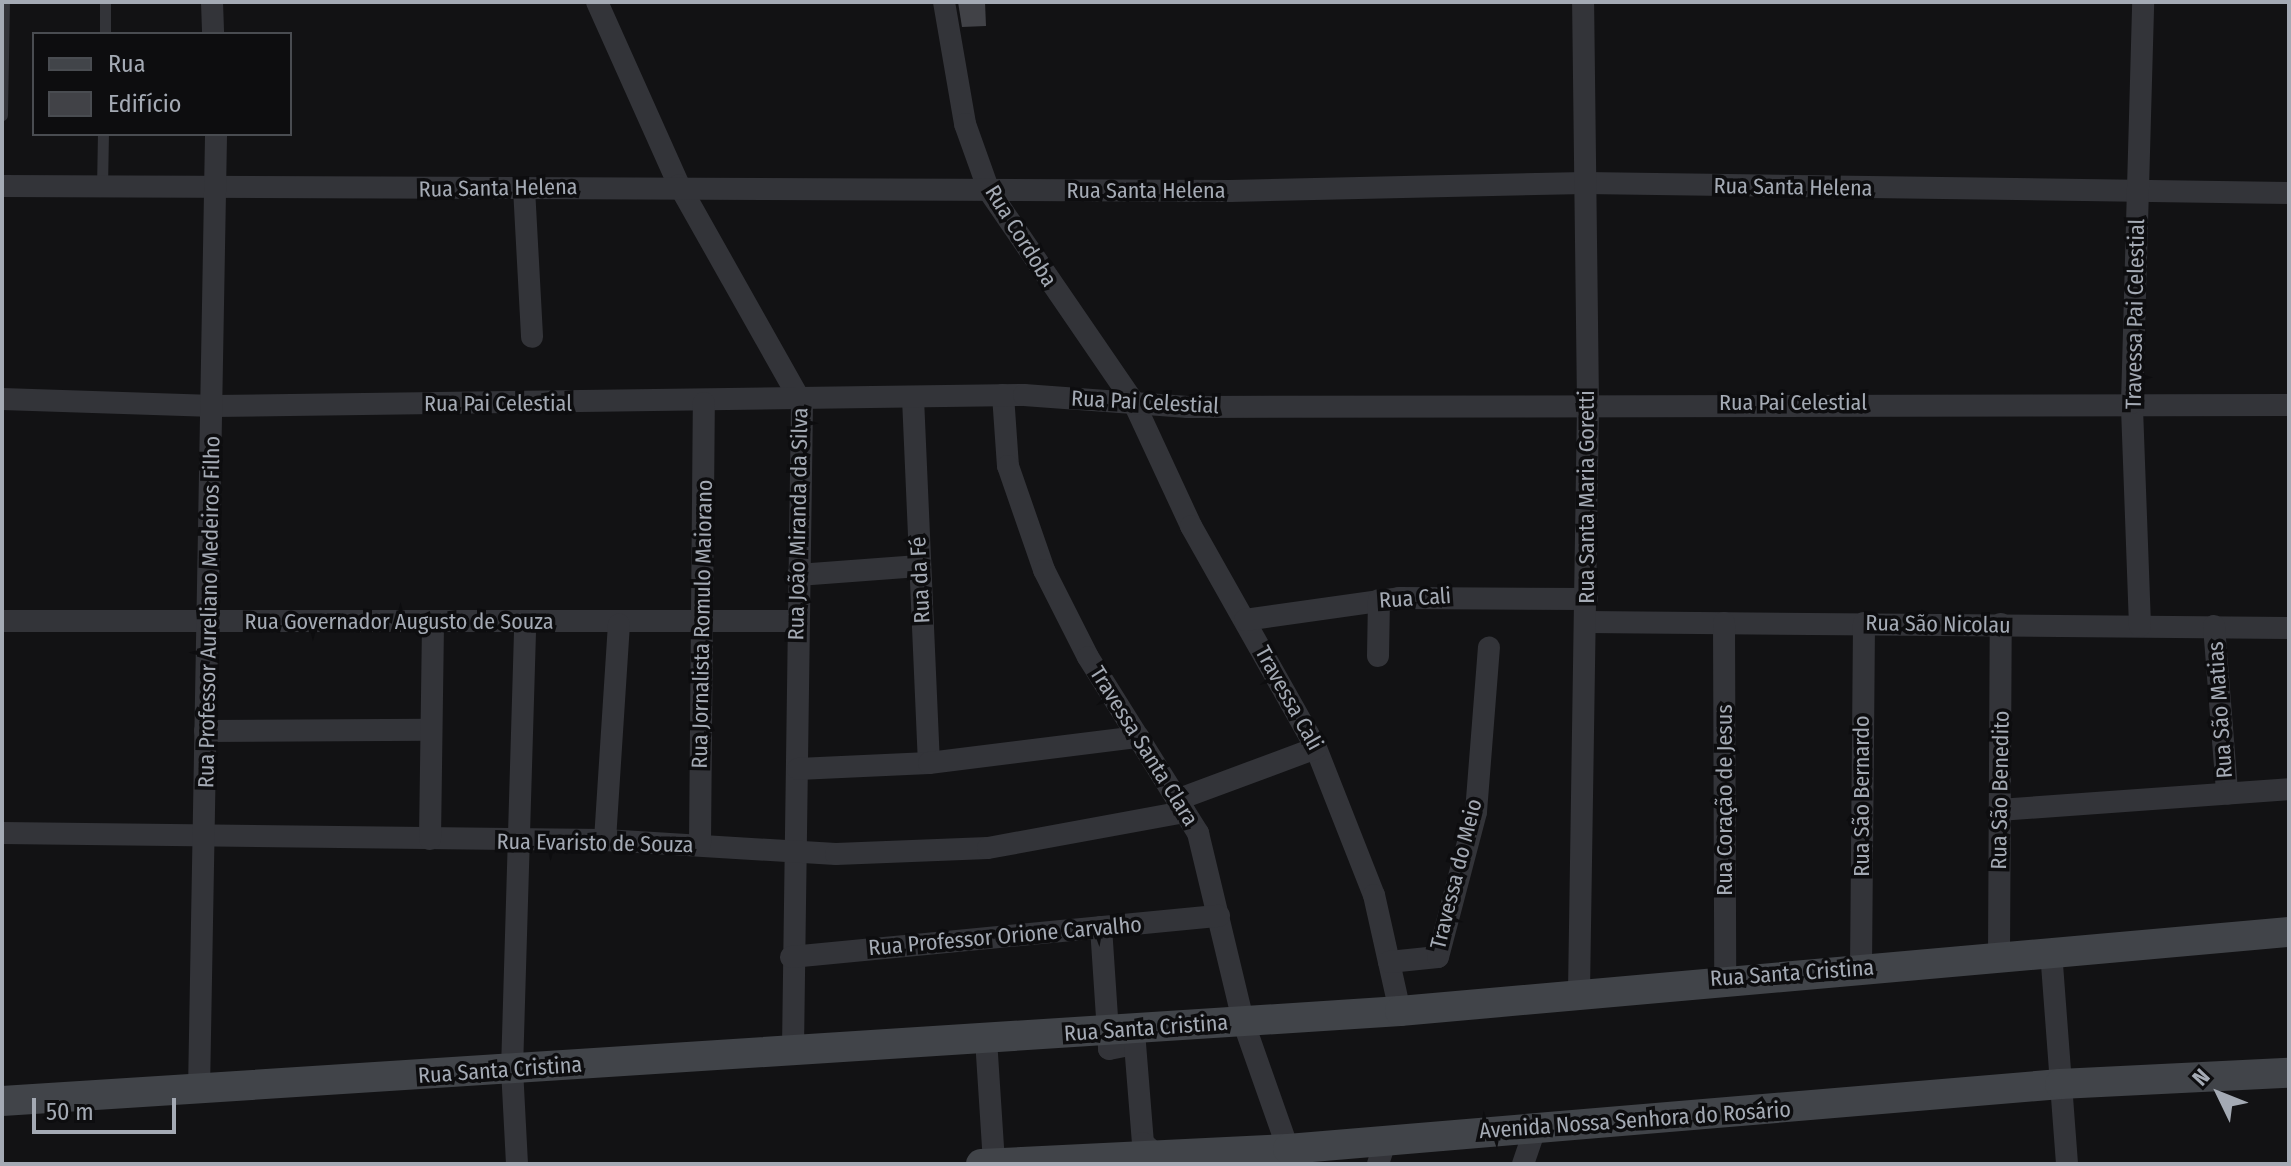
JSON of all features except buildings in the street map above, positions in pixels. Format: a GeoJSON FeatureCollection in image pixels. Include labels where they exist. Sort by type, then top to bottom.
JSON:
{"type":"FeatureCollection","features":[{"type":"Feature","properties":{"kind":"main road","name":"Rua Santa Cristina"},"geometry":{"type":"LineString","coordinates":[[2,1101],[512,1070],[793,1046],[986,1039],[1400,1011],[1725,978],[2289,932]]}},
{"type":"Feature","properties":{"kind":"main road","name":"Avenida Nossa Senhora do Rosário"},"geometry":{"type":"LineString","coordinates":[[981,1164],[1382,1152],[1536,1126],[2060,1084],[2289,1073]]}},
{"type":"Feature","properties":{"kind":"street"},"geometry":{"type":"LineString","coordinates":[[212,2],[213,32]]}},
{"type":"Feature","properties":{"kind":"street","name":"Rua João Miranda da Silva"},"geometry":{"type":"LineString","coordinates":[[597,2],[679,185],[802,403],[796,621],[798,769],[791,957],[793,1046]]}},
{"type":"Feature","properties":{"kind":"street","name":"Rua Cordoba"},"geometry":{"type":"LineString","coordinates":[[944,2],[965,124],[989,191],[1134,403]]}},
{"type":"Feature","properties":{"kind":"street","name":"Rua Santa Maria Goretti"},"geometry":{"type":"LineString","coordinates":[[1579,992],[1588,404],[1583,2]]}},
{"type":"Feature","properties":{"kind":"street","name":"Travessa Pai Celestial"},"geometry":{"type":"LineString","coordinates":[[2140,626],[2132,403],[2143,2]]}},
{"type":"Feature","properties":{"kind":"street","name":"Rua Professor Aureliano Medeiros Filho"},"geometry":{"type":"LineString","coordinates":[[199,1091],[214,406],[216,136]]}},
{"type":"Feature","properties":{"kind":"street","name":"Rua Santa Helena"},"geometry":{"type":"LineString","coordinates":[[2,186],[217,191],[679,185],[989,191],[1585,183],[2137,194],[2289,193]]}},
{"type":"Feature","properties":{"kind":"street"},"geometry":{"type":"LineString","coordinates":[[524,188],[532,337]]}},
{"type":"Feature","properties":{"kind":"street","name":"Rua Pai Celestial"},"geometry":{"type":"LineString","coordinates":[[2,399],[214,406],[802,403],[1003,395],[1134,403],[2289,405]]}},
{"type":"Feature","properties":{"kind":"street","name":"Travessa Santa Clara"},"geometry":{"type":"LineString","coordinates":[[1003,395],[1008,466],[1044,570],[1138,737],[1182,806],[1212,874],[1243,1021],[1299,1153]]}},
{"type":"Feature","properties":{"kind":"street","name":"Rua da Fé"},"geometry":{"type":"LineString","coordinates":[[913,398],[929,763]]}},
{"type":"Feature","properties":{"kind":"street","name":"Rua Jornalista Romulo Maiorano"},"geometry":{"type":"LineString","coordinates":[[700,844],[704,403]]}},
{"type":"Feature","properties":{"kind":"street","name":"Travessa Cali"},"geometry":{"type":"LineString","coordinates":[[1134,403],[1191,526],[1316,748],[1356,840],[1400,1011]]}},
{"type":"Feature","properties":{"kind":"street"},"geometry":{"type":"LineString","coordinates":[[798,575],[919,566]]}},
{"type":"Feature","properties":{"kind":"street","name":"Rua Cali"},"geometry":{"type":"LineString","coordinates":[[1245,620],[1379,600],[1457,594],[1587,599]]}},
{"type":"Feature","properties":{"kind":"street"},"geometry":{"type":"LineString","coordinates":[[1378,656],[1379,600]]}},
{"type":"Feature","properties":{"kind":"street","name":"Rua Governador Augusto de Souza"},"geometry":{"type":"LineString","coordinates":[[2,621],[619,624],[796,621]]}},
{"type":"Feature","properties":{"kind":"street"},"geometry":{"type":"LineString","coordinates":[[430,839],[433,621]]}},
{"type":"Feature","properties":{"kind":"street"},"geometry":{"type":"LineString","coordinates":[[517,1164],[512,1070],[525,622]]}},
{"type":"Feature","properties":{"kind":"street","name":"Rua São Nicolau"},"geometry":{"type":"LineString","coordinates":[[1587,622],[2289,628]]}},
{"type":"Feature","properties":{"kind":"street","name":"Rua Coração de Jesus"},"geometry":{"type":"LineString","coordinates":[[1724,623],[1725,978]]}},
{"type":"Feature","properties":{"kind":"street","name":"Rua São Bernardo"},"geometry":{"type":"LineString","coordinates":[[1861,968],[1864,623]]}},
{"type":"Feature","properties":{"kind":"street"},"geometry":{"type":"LineString","coordinates":[[605,840],[619,624]]}},
{"type":"Feature","properties":{"kind":"street","name":"Rua São Benedito"},"geometry":{"type":"LineString","coordinates":[[1999,956],[2001,624]]}},
{"type":"Feature","properties":{"kind":"street","name":"Rua São Matias"},"geometry":{"type":"LineString","coordinates":[[2214,626],[2227,793]]}},
{"type":"Feature","properties":{"kind":"street","name":"Travessa do Meio"},"geometry":{"type":"LineString","coordinates":[[1389,962],[1438,957],[1476,812],[1489,648]]}},
{"type":"Feature","properties":{"kind":"street"},"geometry":{"type":"LineString","coordinates":[[205,731],[430,730]]}},
{"type":"Feature","properties":{"kind":"street"},"geometry":{"type":"LineString","coordinates":[[798,769],[929,763],[1138,737]]}},
{"type":"Feature","properties":{"kind":"street","name":"Rua Evaristo de Souza"},"geometry":{"type":"LineString","coordinates":[[2,833],[520,842],[605,840],[796,850],[988,848],[1182,806],[1316,748]]}},
{"type":"Feature","properties":{"kind":"street"},"geometry":{"type":"LineString","coordinates":[[1999,810],[2289,789]]}},
{"type":"Feature","properties":{"kind":"street","name":"Rua Professor Orione Carvalho"},"geometry":{"type":"LineString","coordinates":[[791,957],[1219,916]]}},
{"type":"Feature","properties":{"kind":"street"},"geometry":{"type":"LineString","coordinates":[[1101,927],[1109,1049],[1135,1044],[1143,1143],[1162,1160]]}},
{"type":"Feature","properties":{"kind":"street"},"geometry":{"type":"LineString","coordinates":[[2051,951],[2067,1164]]}},
{"type":"Feature","properties":{"kind":"street"},"geometry":{"type":"LineString","coordinates":[[986,1039],[994,1163]]}},
{"type":"Feature","properties":{"kind":"street"},"geometry":{"type":"LineString","coordinates":[[1523,1164],[1536,1126]]}},
{"type":"Feature","properties":{"kind":"lane"},"geometry":{"type":"LineString","coordinates":[[2,115],[4,2]]}},
{"type":"Feature","properties":{"kind":"lane"},"geometry":{"type":"LineString","coordinates":[[105,2],[105,32]]}},
{"type":"Feature","properties":{"kind":"lane"},"geometry":{"type":"LineString","coordinates":[[102,189],[103,136]]}}]}
